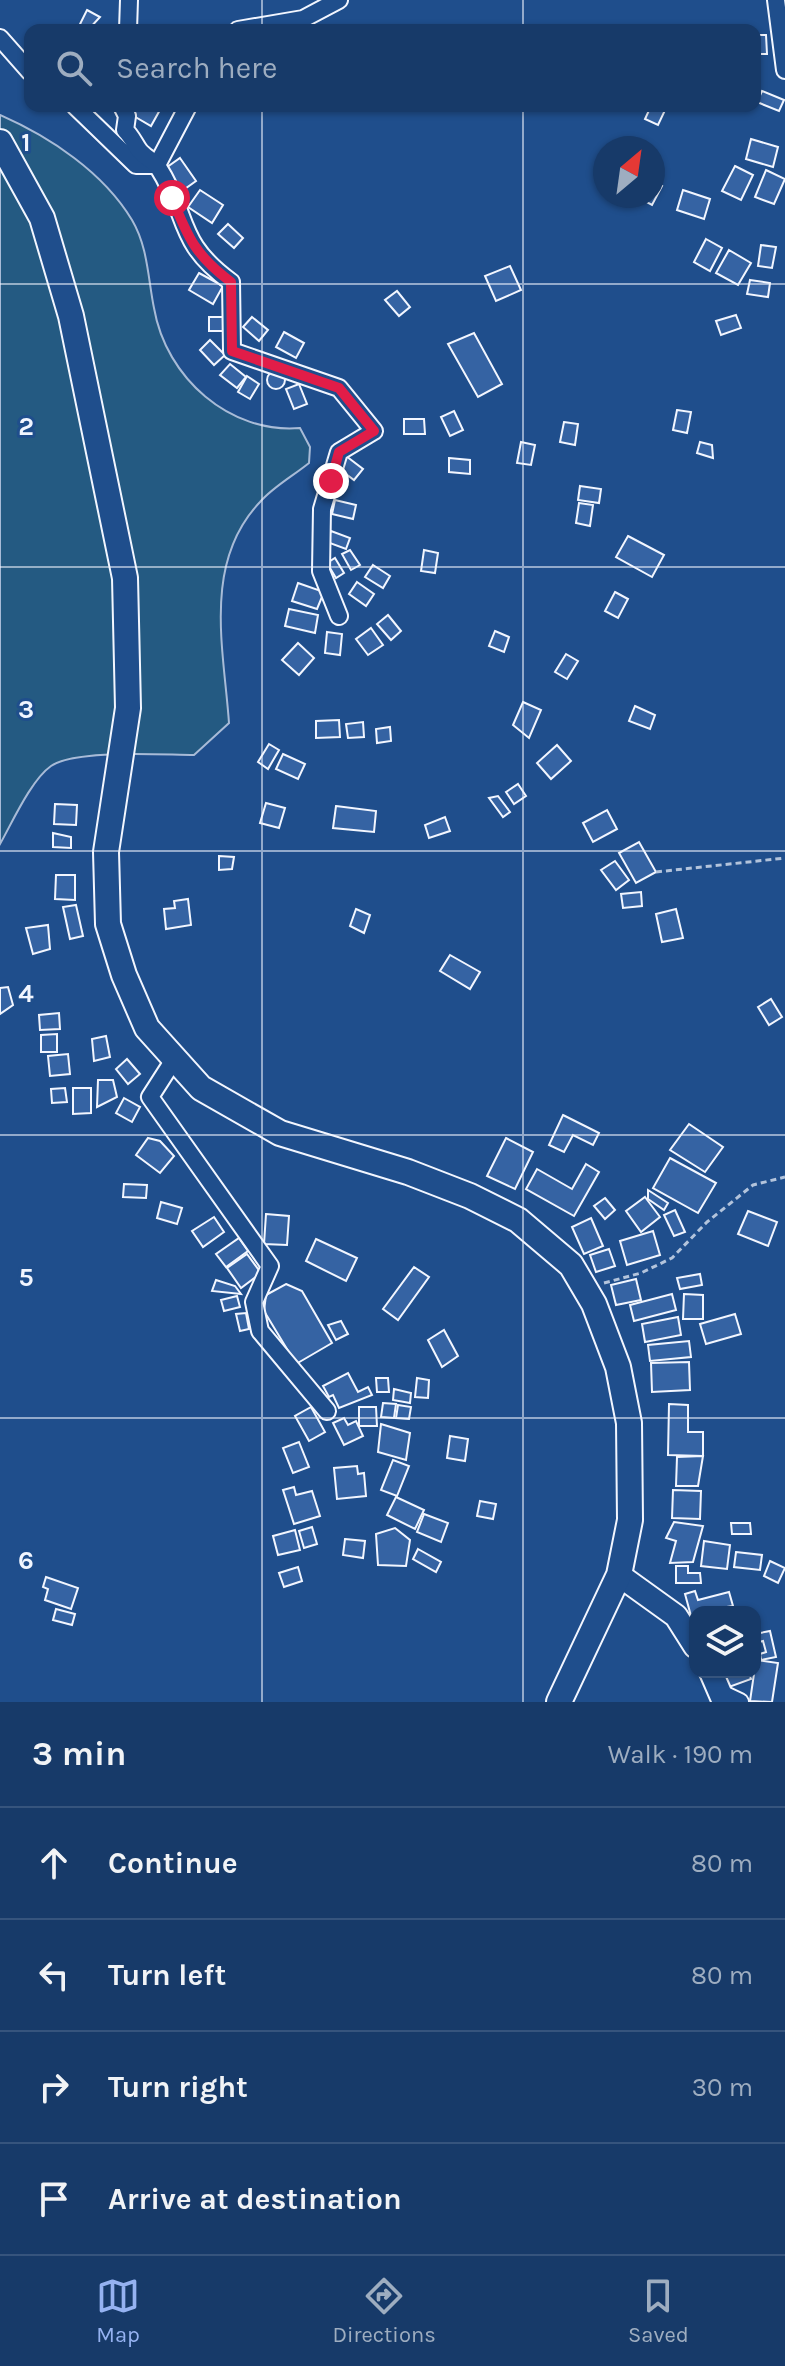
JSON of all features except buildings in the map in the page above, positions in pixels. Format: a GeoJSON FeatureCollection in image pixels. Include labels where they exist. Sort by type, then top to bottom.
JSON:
{"type":"FeatureCollection","features":[{"type":"Feature","properties":{"kind":"highway"},"geometry":{"type":"LineString","coordinates":[[0,142],[42,218],[71,316],[125,578],[128,708],[106,852],[108,924],[124,975],[147,1028],[201,1088],[280,1133],[408,1172],[470,1196],[518,1220],[571,1265],[585,1288],[618,1367],[629,1423],[630,1520],[619,1575],[559,1702]]}},
{"type":"Feature","properties":{"kind":"main road"},"geometry":{"type":"LineString","coordinates":[[619,1575],[676,1616],[689,1637]]}},
{"type":"Feature","properties":{"kind":"main road"},"geometry":{"type":"LineString","coordinates":[[715,1678],[728,1699]]}},
{"type":"Feature","properties":{"kind":"street"},"geometry":{"type":"LineString","coordinates":[[128,24],[129,0]]}},
{"type":"Feature","properties":{"kind":"street"},"geometry":{"type":"LineString","coordinates":[[273,24],[303,19],[339,0]]}},
{"type":"Feature","properties":{"kind":"street"},"geometry":{"type":"LineString","coordinates":[[776,0],[785,64]]}},
{"type":"Feature","properties":{"kind":"street"},"geometry":{"type":"LineString","coordinates":[[0,38],[24,65]]}},
{"type":"Feature","properties":{"kind":"street"},"geometry":{"type":"LineString","coordinates":[[81,112],[136,165],[157,165]]}},
{"type":"Feature","properties":{"kind":"street"},"geometry":{"type":"LineString","coordinates":[[125,112],[125,130],[135,140],[139,150],[157,165],[188,239],[205,262],[231,282],[232,351],[339,388],[374,431],[339,452],[322,509],[325,531],[321,571],[339,616]]}},
{"type":"Feature","properties":{"kind":"street"},"geometry":{"type":"LineString","coordinates":[[157,165],[185,112]]}},
{"type":"Feature","properties":{"kind":"street"},"geometry":{"type":"LineString","coordinates":[[175,1058],[150,1097],[270,1266],[254,1302],[260,1331],[327,1411]]}},
{"type":"Feature","properties":{"kind":"path"},"geometry":{"type":"LineString","coordinates":[[656,872],[785,858]]}},
{"type":"Feature","properties":{"kind":"path"},"geometry":{"type":"LineString","coordinates":[[585,1288],[641,1273],[672,1258],[707,1222],[753,1185],[785,1177]]}},
{"type":"Feature","properties":{"kind":"shaded area"},"geometry":{"type":"Polygon","coordinates":[[[0,115],[38,134],[74,158],[91,171],[120,203],[141,241],[161,334],[187,378],[226,411],[249,422],[300,428],[310,447],[309,463],[260,502],[242,526],[230,552],[223,579],[221,608],[229,723],[194,755],[99,755],[79,757],[51,766],[29,791],[0,844],[0,115]]]}},
{"type":"Feature","properties":{"kind":"route"},"geometry":{"type":"LineString","coordinates":[[172,198],[188,239],[205,262],[231,282],[232,351],[339,388],[374,431],[339,452],[331,481]]}}]}
